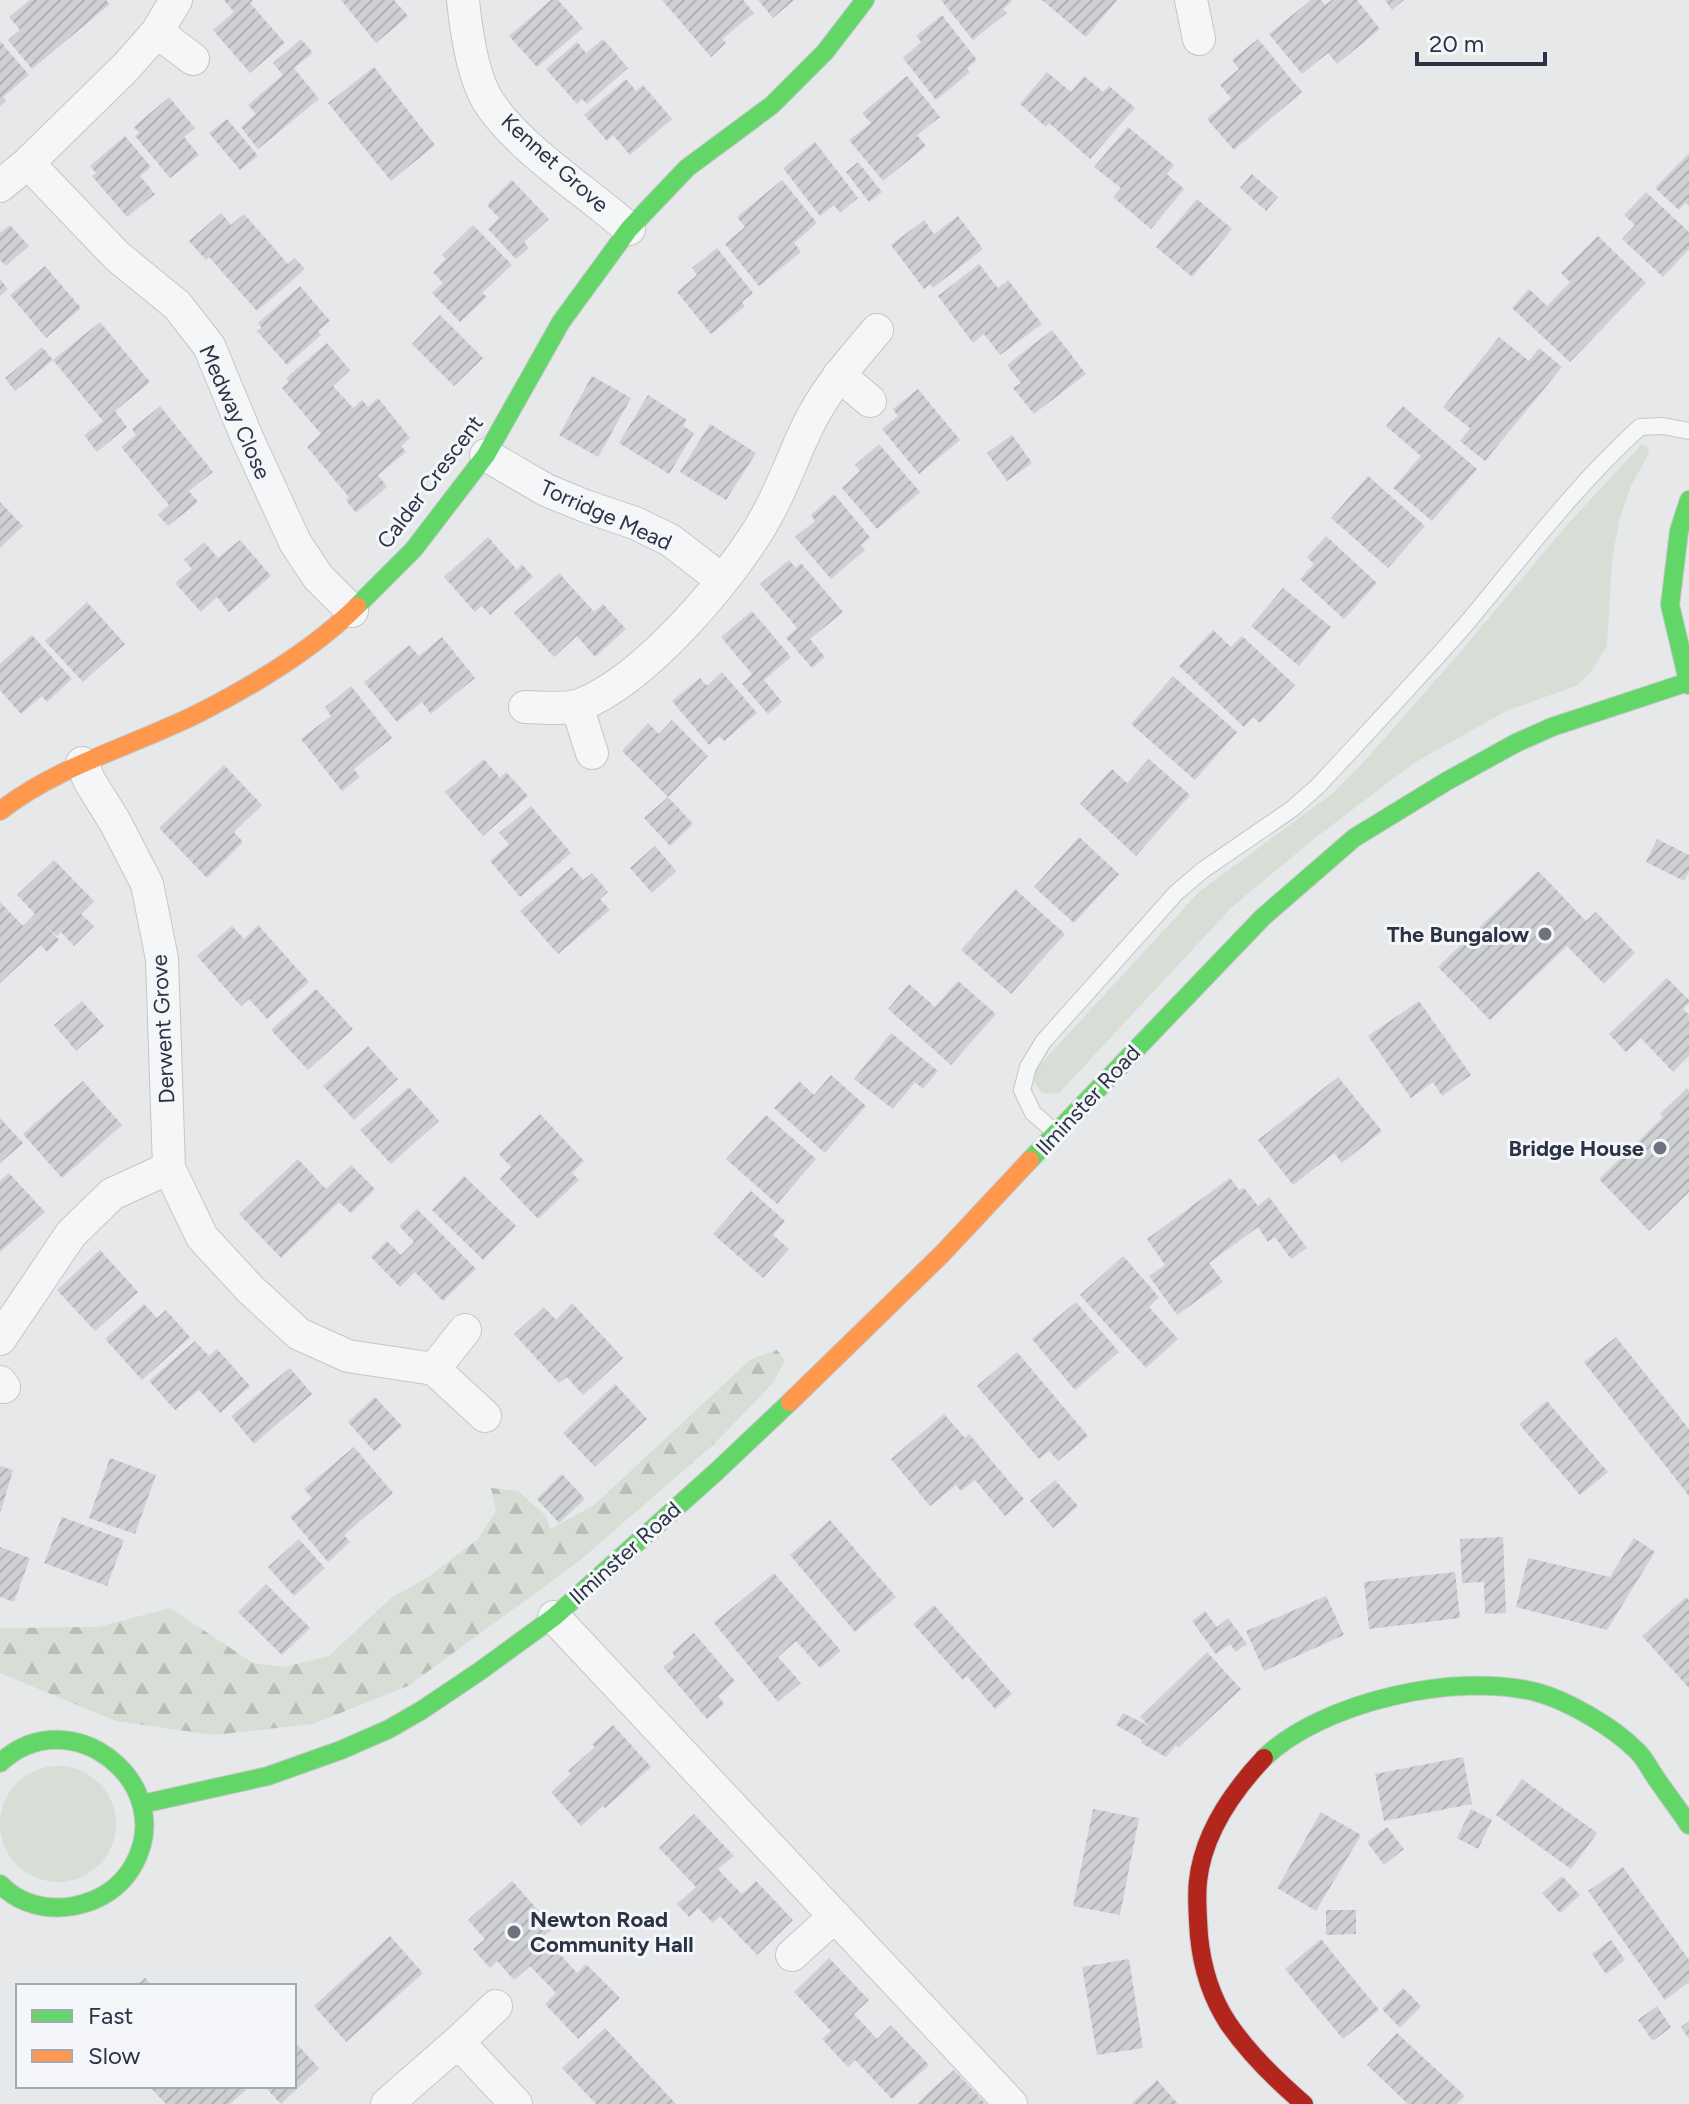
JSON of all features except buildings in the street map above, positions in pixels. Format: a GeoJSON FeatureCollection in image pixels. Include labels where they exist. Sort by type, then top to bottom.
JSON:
{"type":"FeatureCollection","features":[{"type":"Feature","properties":{"kind":"street"},"geometry":{"type":"LineString","coordinates":[[0,186],[28,163],[126,67],[157,32],[176,0]]}},
{"type":"Feature","properties":{"kind":"street","name":"Kennet Grove"},"geometry":{"type":"LineString","coordinates":[[463,0],[471,57],[487,100],[517,136],[629,229]]}},
{"type":"Feature","properties":{"kind":"street","name":"Calder Crescent"},"geometry":{"type":"LineString","coordinates":[[0,811],[82,763],[198,713],[288,662],[352,611],[414,549],[486,455],[561,322],[629,229],[687,168],[772,105],[825,52],[865,0]]}},
{"type":"Feature","properties":{"kind":"street"},"geometry":{"type":"LineString","coordinates":[[1191,0],[1199,39]]}},
{"type":"Feature","properties":{"kind":"street"},"geometry":{"type":"LineString","coordinates":[[157,32],[193,59]]}},
{"type":"Feature","properties":{"kind":"street","name":"Medway Close"},"geometry":{"type":"LineString","coordinates":[[28,163],[117,256],[177,305],[209,346],[295,542],[318,577],[352,611]]}},
{"type":"Feature","properties":{"kind":"street"},"geometry":{"type":"LineString","coordinates":[[525,707],[577,706],[608,690],[654,655],[685,624],[745,552],[767,515],[814,413],[839,375],[877,330]]}},
{"type":"Feature","properties":{"kind":"street"},"geometry":{"type":"LineString","coordinates":[[839,375],[870,401]]}},
{"type":"Feature","properties":{"kind":"street","name":"Torridge Mead"},"geometry":{"type":"LineString","coordinates":[[486,455],[546,490],[635,523],[670,540],[722,580]]}},
{"type":"Feature","properties":{"kind":"street"},"geometry":{"type":"LineString","coordinates":[[1688,683],[1670,605],[1679,531],[1689,500]]}},
{"type":"Feature","properties":{"kind":"street","name":"Ilminster Road"},"geometry":{"type":"LineString","coordinates":[[142,1804],[268,1776],[389,1729],[468,1679],[554,1617],[716,1472],[819,1374],[942,1254],[1263,917],[1354,838],[1516,743],[1552,727],[1688,683]]}},
{"type":"Feature","properties":{"kind":"street"},"geometry":{"type":"LineString","coordinates":[[577,706],[592,753]]}},
{"type":"Feature","properties":{"kind":"street","name":"Derwent Grove"},"geometry":{"type":"LineString","coordinates":[[82,763],[147,884],[162,959],[169,1168],[202,1237],[250,1289],[299,1334],[348,1356],[434,1369]]}},
{"type":"Feature","properties":{"kind":"street"},"geometry":{"type":"LineString","coordinates":[[0,1339],[71,1234],[112,1194],[169,1168]]}},
{"type":"Feature","properties":{"kind":"street"},"geometry":{"type":"LineString","coordinates":[[465,1330],[434,1369],[485,1416]]}},
{"type":"Feature","properties":{"kind":"street","name":"Ilminster Road"},"geometry":{"type":"LineString","coordinates":[[554,1617],[1011,2104]]}},
{"type":"Feature","properties":{"kind":"street"},"geometry":{"type":"LineString","coordinates":[[1304,2104],[1241,2041],[1219,2007],[1203,1966],[1198,1932],[1197,1881],[1222,1812],[1248,1773],[1283,1741],[1321,1720],[1367,1701],[1422,1690],[1464,1687],[1535,1692],[1575,1709],[1638,1752],[1689,1825]]}},
{"type":"Feature","properties":{"kind":"street"},"geometry":{"type":"LineString","coordinates":[[1,1759],[36,1742],[65,1739],[88,1744],[114,1758],[131,1777],[142,1804],[144,1826],[141,1848],[128,1873],[109,1893],[87,1904],[58,1909],[27,1903],[1,1889]]}},
{"type":"Feature","properties":{"kind":"street"},"geometry":{"type":"LineString","coordinates":[[792,1955],[835,1916]]}},
{"type":"Feature","properties":{"kind":"street"},"geometry":{"type":"LineString","coordinates":[[387,2104],[496,2006]]}},
{"type":"Feature","properties":{"kind":"street"},"geometry":{"type":"LineString","coordinates":[[458,2042],[516,2104]]}},
{"type":"Feature","properties":{"kind":"lane"},"geometry":{"type":"LineString","coordinates":[[1057,1133],[1033,1113],[1022,1090],[1028,1067],[1043,1042],[1176,893],[1203,870],[1292,809],[1318,786],[1455,635],[1615,449],[1640,427],[1663,426],[1689,431]]}},
{"type":"Feature","properties":{"kind":"green space"},"geometry":{"type":"Polygon","coordinates":[[[1641,445],[1647,446],[1649,453],[1631,486],[1619,520],[1612,561],[1607,646],[1591,672],[1576,686],[1506,711],[1414,763],[1315,838],[1233,906],[1060,1092],[1041,1092],[1033,1080],[1035,1070],[1199,892],[1333,793],[1362,764],[1566,526],[1641,445]]]}},
{"type":"Feature","properties":{"kind":"green space"},"geometry":{"type":"Polygon","coordinates":[[[777,1350],[785,1360],[773,1383],[714,1444],[578,1562],[408,1686],[313,1724],[214,1735],[116,1721],[0,1673],[0,1628],[98,1627],[170,1608],[253,1663],[284,1667],[329,1656],[391,1598],[427,1578],[478,1539],[496,1511],[491,1488],[518,1491],[546,1516],[550,1529],[593,1506],[751,1359],[777,1350]]]}},
{"type":"Feature","properties":{"kind":"green space"},"geometry":{"type":"Polygon","coordinates":[[[58,1766],[80,1771],[99,1783],[111,1802],[116,1824],[111,1846],[99,1865],[80,1877],[58,1882],[36,1877],[17,1865],[5,1846],[0,1824],[5,1802],[17,1783],[36,1771],[58,1766]]]}},
{"type":"Feature","properties":{"kind":"traffic: fast"},"geometry":{"type":"LineString","coordinates":[[357,606],[414,549],[486,455],[561,322],[629,229],[687,168],[772,105],[825,52],[865,0]]}},
{"type":"Feature","properties":{"kind":"traffic: fast"},"geometry":{"type":"LineString","coordinates":[[1689,500],[1679,531],[1670,605],[1689,685]]}},
{"type":"Feature","properties":{"kind":"traffic: fast"},"geometry":{"type":"LineString","coordinates":[[1030,1160],[1263,917],[1354,838],[1516,743],[1552,727],[1688,682]]}},
{"type":"Feature","properties":{"kind":"traffic: fast"},"geometry":{"type":"LineString","coordinates":[[142,1804],[268,1776],[341,1750],[389,1729],[422,1710],[554,1617],[790,1402]]}},
{"type":"Feature","properties":{"kind":"traffic: fast"},"geometry":{"type":"LineString","coordinates":[[1264,1758],[1289,1738],[1320,1721],[1392,1696],[1468,1686],[1536,1692],[1589,1715],[1626,1741],[1641,1756],[1689,1825]]}},
{"type":"Feature","properties":{"kind":"traffic: fast"},"geometry":{"type":"LineString","coordinates":[[0,1763],[28,1745],[57,1740],[85,1745],[110,1759],[130,1780],[142,1806],[144,1835],[133,1866],[122,1881],[100,1897],[83,1904],[64,1907],[34,1904],[16,1897],[0,1884]]}},
{"type":"Feature","properties":{"kind":"traffic: slow"},"geometry":{"type":"LineString","coordinates":[[0,811],[71,768],[174,725],[240,691],[303,651],[357,606]]}},
{"type":"Feature","properties":{"kind":"traffic: slow"},"geometry":{"type":"LineString","coordinates":[[790,1402],[942,1254],[1030,1160]]}},
{"type":"Feature","properties":{"kind":"traffic: jam"},"geometry":{"type":"LineString","coordinates":[[1264,1758],[1221,1814],[1206,1847],[1197,1888],[1199,1936],[1208,1981],[1228,2023],[1263,2066],[1304,2104]]}},
{"type":"Feature","properties":{"kind":"place","name":"The Bungalow"},"geometry":{"type":"Point","coordinates":[1545,934]}},
{"type":"Feature","properties":{"kind":"place","name":"Bridge House"},"geometry":{"type":"Point","coordinates":[1660,1148]}},
{"type":"Feature","properties":{"kind":"place","name":"Newton Road Community Hall"},"geometry":{"type":"Point","coordinates":[514,1932]}}]}
